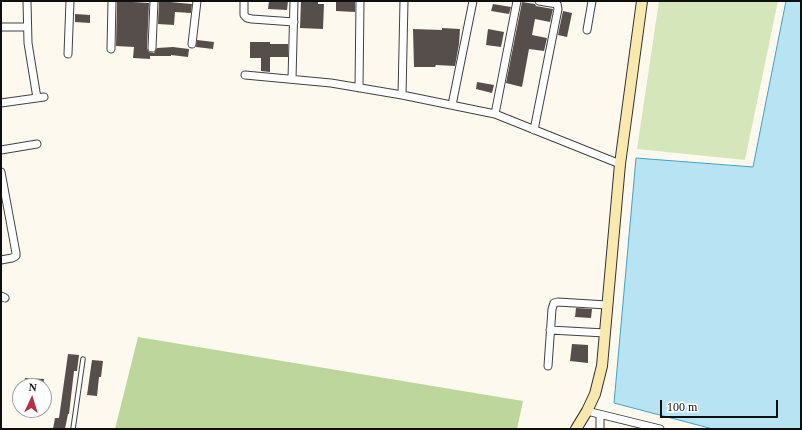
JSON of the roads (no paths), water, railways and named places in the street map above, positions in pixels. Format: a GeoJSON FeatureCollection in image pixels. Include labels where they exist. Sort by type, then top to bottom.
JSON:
{"type":"FeatureCollection","features":[{"type":"Feature","properties":{"kind":"main road"},"geometry":{"type":"LineString","coordinates":[[576,429],[595,394],[602,366],[620,164],[642,1]]}},
{"type":"Feature","properties":{"kind":"street"},"geometry":{"type":"LineString","coordinates":[[1,103],[40,98],[29,57],[27,1]]}},
{"type":"Feature","properties":{"kind":"street"},"geometry":{"type":"LineString","coordinates":[[68,54],[70,1]]}},
{"type":"Feature","properties":{"kind":"street"},"geometry":{"type":"LineString","coordinates":[[111,49],[112,1]]}},
{"type":"Feature","properties":{"kind":"street"},"geometry":{"type":"LineString","coordinates":[[152,48],[154,1]]}},
{"type":"Feature","properties":{"kind":"street"},"geometry":{"type":"LineString","coordinates":[[192,44],[197,1]]}},
{"type":"Feature","properties":{"kind":"street"},"geometry":{"type":"LineString","coordinates":[[244,1],[244,15],[247,18],[294,22]]}},
{"type":"Feature","properties":{"kind":"street"},"geometry":{"type":"LineString","coordinates":[[292,79],[294,1]]}},
{"type":"Feature","properties":{"kind":"street"},"geometry":{"type":"LineString","coordinates":[[359,88],[360,1]]}},
{"type":"Feature","properties":{"kind":"street"},"geometry":{"type":"LineString","coordinates":[[402,95],[404,1]]}},
{"type":"Feature","properties":{"kind":"street"},"geometry":{"type":"LineString","coordinates":[[452,105],[473,1]]}},
{"type":"Feature","properties":{"kind":"street"},"geometry":{"type":"LineString","coordinates":[[495,114],[516,1]]}},
{"type":"Feature","properties":{"kind":"street"},"geometry":{"type":"LineString","coordinates":[[534,130],[558,9],[557,4],[539,1]]}},
{"type":"Feature","properties":{"kind":"street"},"geometry":{"type":"LineString","coordinates":[[587,30],[592,1]]}},
{"type":"Feature","properties":{"kind":"street"},"geometry":{"type":"LineString","coordinates":[[1,27],[27,27]]}},
{"type":"Feature","properties":{"kind":"street"},"geometry":{"type":"LineString","coordinates":[[245,75],[331,83],[402,95],[495,114],[620,164]]}},
{"type":"Feature","properties":{"kind":"street"},"geometry":{"type":"LineString","coordinates":[[1,150],[37,144]]}},
{"type":"Feature","properties":{"kind":"street"},"geometry":{"type":"LineString","coordinates":[[1,172],[16,253],[16,256],[12,258],[1,260]]}},
{"type":"Feature","properties":{"kind":"street"},"geometry":{"type":"LineString","coordinates":[[548,366],[552,309],[554,303],[607,305]]}},
{"type":"Feature","properties":{"kind":"street"},"geometry":{"type":"LineString","coordinates":[[550,330],[605,333]]}},
{"type":"Feature","properties":{"kind":"street"},"geometry":{"type":"LineString","coordinates":[[587,411],[660,429]]}},
{"type":"Feature","properties":{"kind":"street"},"geometry":{"type":"LineString","coordinates":[[600,414],[600,429]]}},
{"type":"Feature","properties":{"kind":"lane"},"geometry":{"type":"LineString","coordinates":[[73,429],[83,359]]}},
{"type":"Feature","properties":{"kind":"water"},"geometry":{"type":"Polygon","coordinates":[[[786,1],[801,1],[801,429],[713,429],[614,403],[636,158],[753,167],[786,1]]]}}]}
